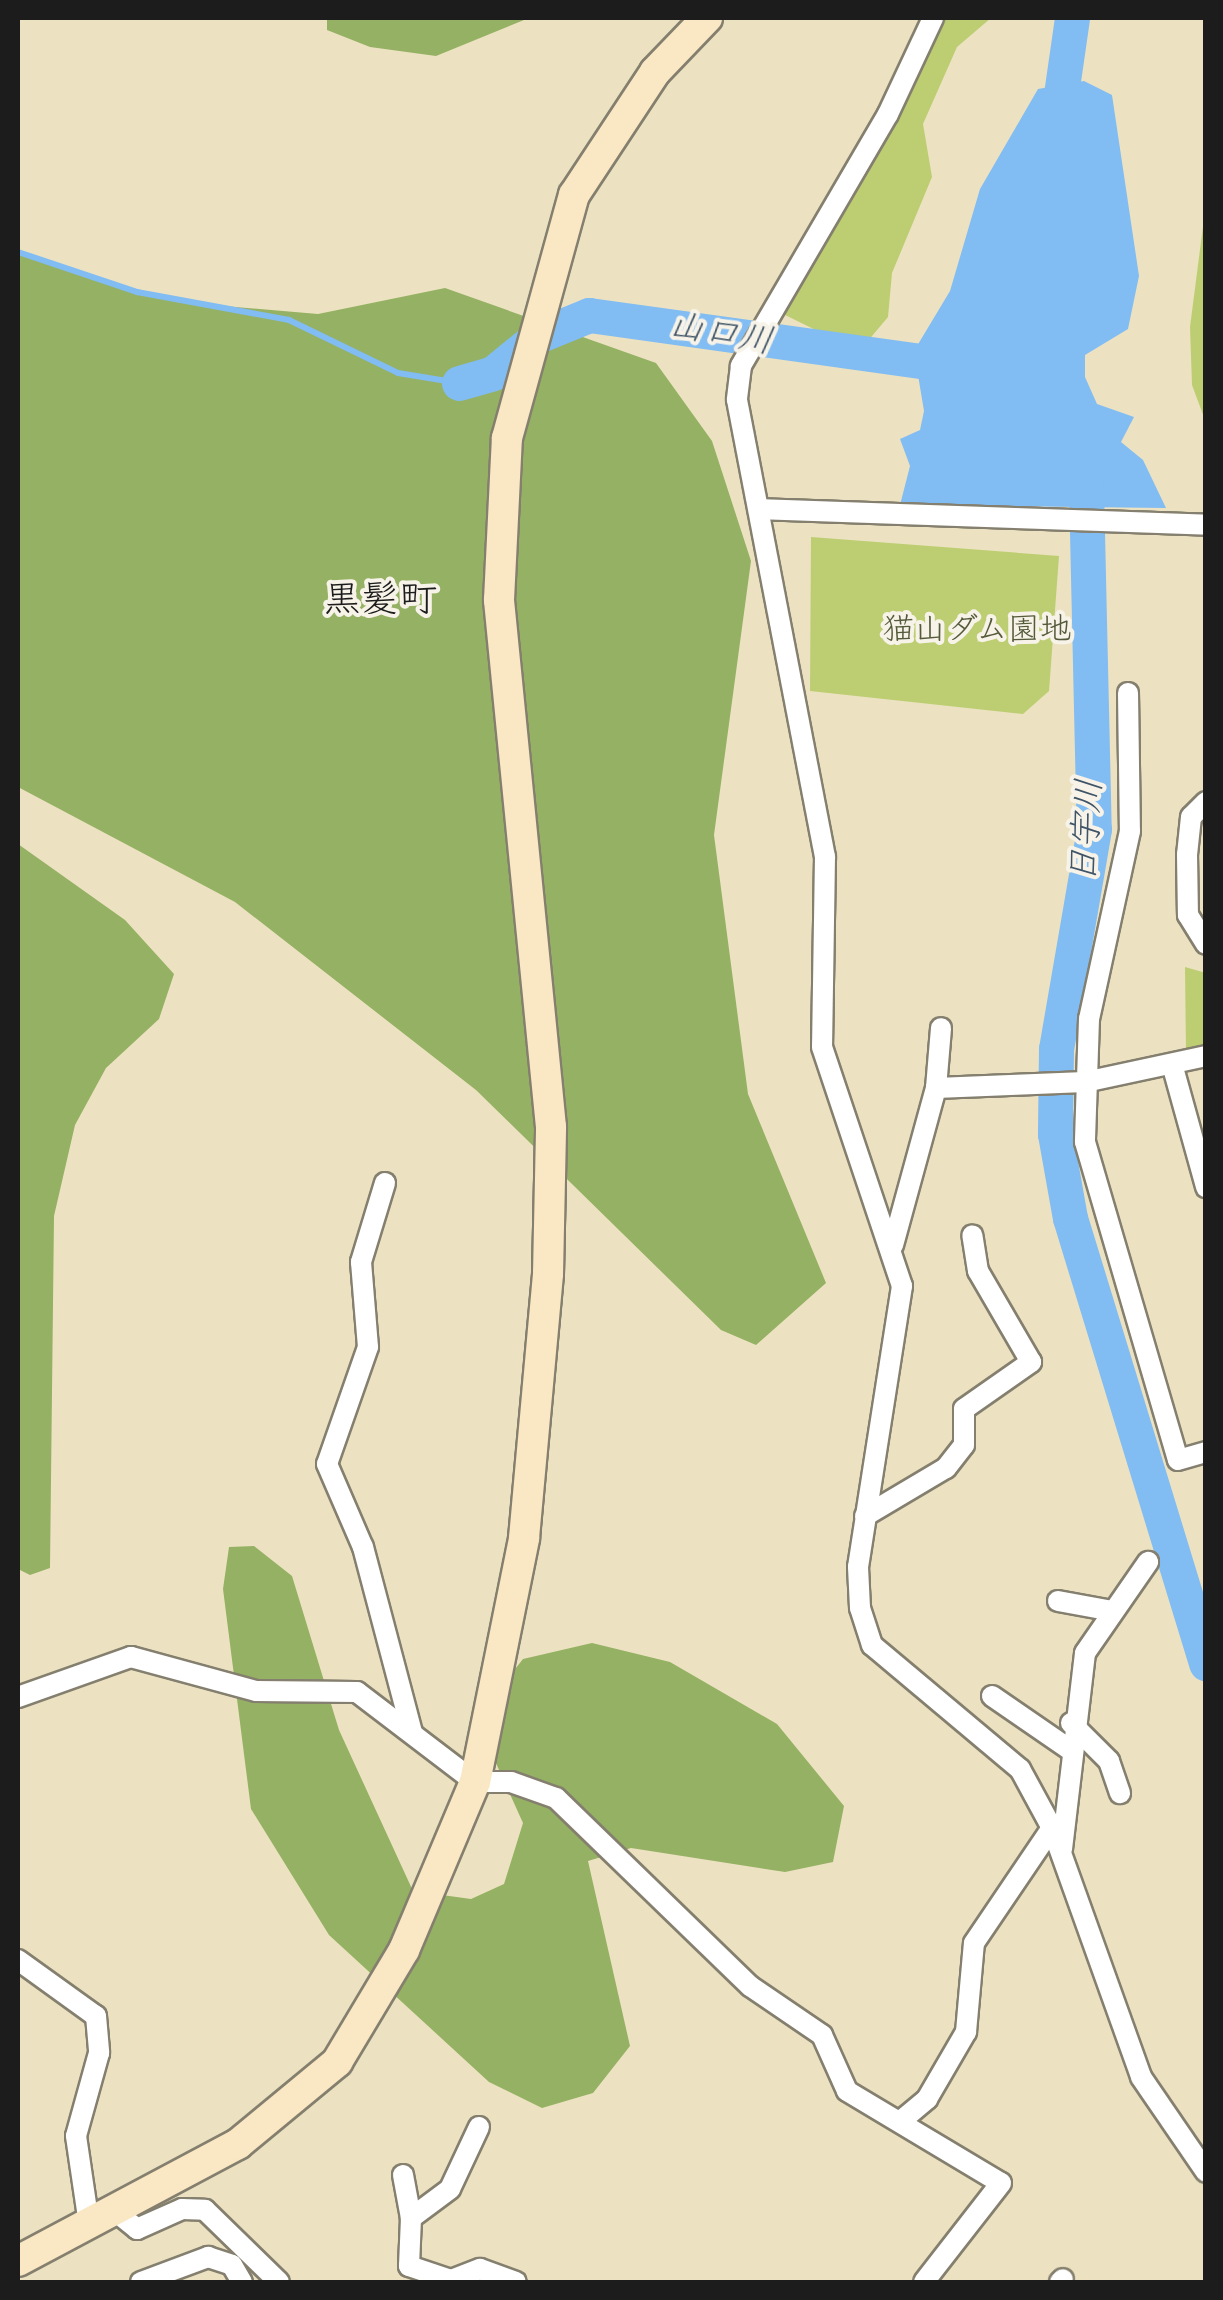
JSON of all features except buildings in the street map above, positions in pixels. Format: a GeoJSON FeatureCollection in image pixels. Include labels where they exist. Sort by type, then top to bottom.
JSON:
{"type":"FeatureCollection","features":[{"type":"Feature","properties":{"kind":"street"},"geometry":{"type":"LineString","coordinates":[[18,2261],[99,2212],[238,2144],[359,2035],[452,1838],[474,1782],[524,1538],[548,1256],[548,1090],[499,600],[507,438],[574,195],[655,72],[707,18]]}},
{"type":"Feature","properties":{"kind":"street"},"geometry":{"type":"LineString","coordinates":[[933,18],[740,366],[738,428],[758,509],[826,856],[822,1047],[893,1245],[904,1313],[858,1567],[872,1644],[1020,1769],[1052,1828],[1141,2076],[1206,2172]]}},
{"type":"Feature","properties":{"kind":"street"},"geometry":{"type":"LineString","coordinates":[[758,509],[1206,525]]}},
{"type":"Feature","properties":{"kind":"street"},"geometry":{"type":"LineString","coordinates":[[1128,692],[1130,831],[1098,961],[1085,1082],[1085,1142],[1178,1460],[1206,1452]]}},
{"type":"Feature","properties":{"kind":"street"},"geometry":{"type":"LineString","coordinates":[[1206,802],[1191,816],[1186,854],[1188,914],[1206,944]]}},
{"type":"Feature","properties":{"kind":"street"},"geometry":{"type":"LineString","coordinates":[[893,1245],[936,1088],[941,1028]]}},
{"type":"Feature","properties":{"kind":"street"},"geometry":{"type":"LineString","coordinates":[[936,1088],[1085,1082],[1206,1056]]}},
{"type":"Feature","properties":{"kind":"street"},"geometry":{"type":"LineString","coordinates":[[1172,1064],[1206,1187]]}},
{"type":"Feature","properties":{"kind":"street"},"geometry":{"type":"LineString","coordinates":[[385,1184],[361,1262],[368,1347],[327,1464],[363,1548],[412,1732]]}},
{"type":"Feature","properties":{"kind":"street"},"geometry":{"type":"LineString","coordinates":[[866,1516],[946,1468],[964,1445],[964,1409],[1031,1362],[978,1271],[972,1234]]}},
{"type":"Feature","properties":{"kind":"street"},"geometry":{"type":"LineString","coordinates":[[1061,1861],[1071,1723],[1085,1652],[1106,1610],[1148,1562]]}},
{"type":"Feature","properties":{"kind":"street"},"geometry":{"type":"LineString","coordinates":[[1058,1600],[1106,1610]]}},
{"type":"Feature","properties":{"kind":"street"},"geometry":{"type":"LineString","coordinates":[[18,1697],[131,1657],[256,1691],[356,1692],[474,1782],[556,1798],[750,1986],[822,2035],[847,2091],[902,2120],[1001,2183],[924,2282]]}},
{"type":"Feature","properties":{"kind":"street"},"geometry":{"type":"LineString","coordinates":[[992,1696],[1069,1749]]}},
{"type":"Feature","properties":{"kind":"street"},"geometry":{"type":"LineString","coordinates":[[1071,1723],[1109,1760],[1120,1793]]}},
{"type":"Feature","properties":{"kind":"street"},"geometry":{"type":"LineString","coordinates":[[902,2120],[927,2099],[966,2032],[974,1943],[1052,1828]]}},
{"type":"Feature","properties":{"kind":"street"},"geometry":{"type":"LineString","coordinates":[[18,1960],[96,2016],[99,2052],[76,2136],[99,2212],[137,2229],[182,2210],[205,2210],[279,2282]]}},
{"type":"Feature","properties":{"kind":"street"},"geometry":{"type":"LineString","coordinates":[[411,2218],[450,2189],[479,2127]]}},
{"type":"Feature","properties":{"kind":"street"},"geometry":{"type":"LineString","coordinates":[[403,2175],[411,2218],[409,2266],[451,2280],[480,2269],[516,2282]]}},
{"type":"Feature","properties":{"kind":"street"},"geometry":{"type":"LineString","coordinates":[[141,2282],[208,2257],[232,2265],[242,2282]]}},
{"type":"Feature","properties":{"kind":"green space"},"geometry":{"type":"Polygon","coordinates":[[[327,18],[529,18],[436,56],[370,47],[327,30],[327,18]]]}},
{"type":"Feature","properties":{"kind":"green space"},"geometry":{"type":"Polygon","coordinates":[[[946,18],[991,18],[957,47],[923,124],[932,177],[892,273],[888,317],[867,342],[842,343],[781,313],[901,114],[946,18]]]}},
{"type":"Feature","properties":{"kind":"green space"},"geometry":{"type":"Polygon","coordinates":[[[1205,211],[1205,420],[1192,385],[1190,327],[1205,211]]]}},
{"type":"Feature","properties":{"kind":"green space"},"geometry":{"type":"Polygon","coordinates":[[[18,251],[176,302],[318,314],[445,288],[656,363],[712,441],[751,561],[714,835],[748,1094],[826,1283],[756,1345],[721,1330],[476,1090],[235,902],[18,787],[18,251]]]}},
{"type":"Feature","properties":{"kind":"green space","name":"猫山ダム園地"},"geometry":{"type":"Polygon","coordinates":[[[811,537],[1059,556],[1049,691],[1023,714],[810,691],[811,537]]]}},
{"type":"Feature","properties":{"kind":"green space"},"geometry":{"type":"Polygon","coordinates":[[[18,844],[125,920],[174,974],[159,1019],[106,1068],[75,1125],[54,1216],[50,1568],[30,1575],[18,1569],[18,844]]]}},
{"type":"Feature","properties":{"kind":"green space"},"geometry":{"type":"Polygon","coordinates":[[[1185,967],[1206,973],[1205,1046],[1186,1051],[1185,967]]]}},
{"type":"Feature","properties":{"kind":"green space"},"geometry":{"type":"Polygon","coordinates":[[[254,1546],[292,1576],[339,1730],[413,1891],[471,1899],[504,1884],[523,1823],[495,1761],[493,1697],[523,1659],[592,1643],[670,1662],[777,1724],[844,1806],[833,1862],[785,1872],[631,1848],[588,1861],[630,2046],[593,2093],[542,2108],[489,2082],[329,1935],[251,1809],[223,1589],[229,1547],[254,1546]]]}},
{"type":"Feature","properties":{"kind":"water"},"geometry":{"type":"Polygon","coordinates":[[[1084,81],[1112,95],[1139,276],[1128,329],[1085,355],[1085,377],[1097,404],[1134,417],[1121,442],[1143,460],[1166,508],[900,505],[910,466],[900,439],[920,430],[924,411],[914,351],[950,291],[980,189],[1038,89],[1084,81]]]}},
{"type":"Feature","properties":{"kind":"waterway","name":"日宇川"},"geometry":{"type":"LineString","coordinates":[[1056,129],[1072,18]]}},
{"type":"Feature","properties":{"kind":"waterway"},"geometry":{"type":"LineString","coordinates":[[18,252],[137,292],[289,320],[398,373],[459,383]]}},
{"type":"Feature","properties":{"kind":"waterway","name":"山口川"},"geometry":{"type":"LineString","coordinates":[[459,383],[493,373],[540,335],[589,315],[964,367]]}},
{"type":"Feature","properties":{"kind":"waterway","name":"日宇川"},"geometry":{"type":"LineString","coordinates":[[1067,467],[1086,488],[1094,829],[1056,1049],[1055,1134],[1070,1218],[1206,1664]]}},
{"type":"Feature","properties":{"kind":"district","name":"黒髪町"},"geometry":{"type":"Point","coordinates":[380,601]}}]}
